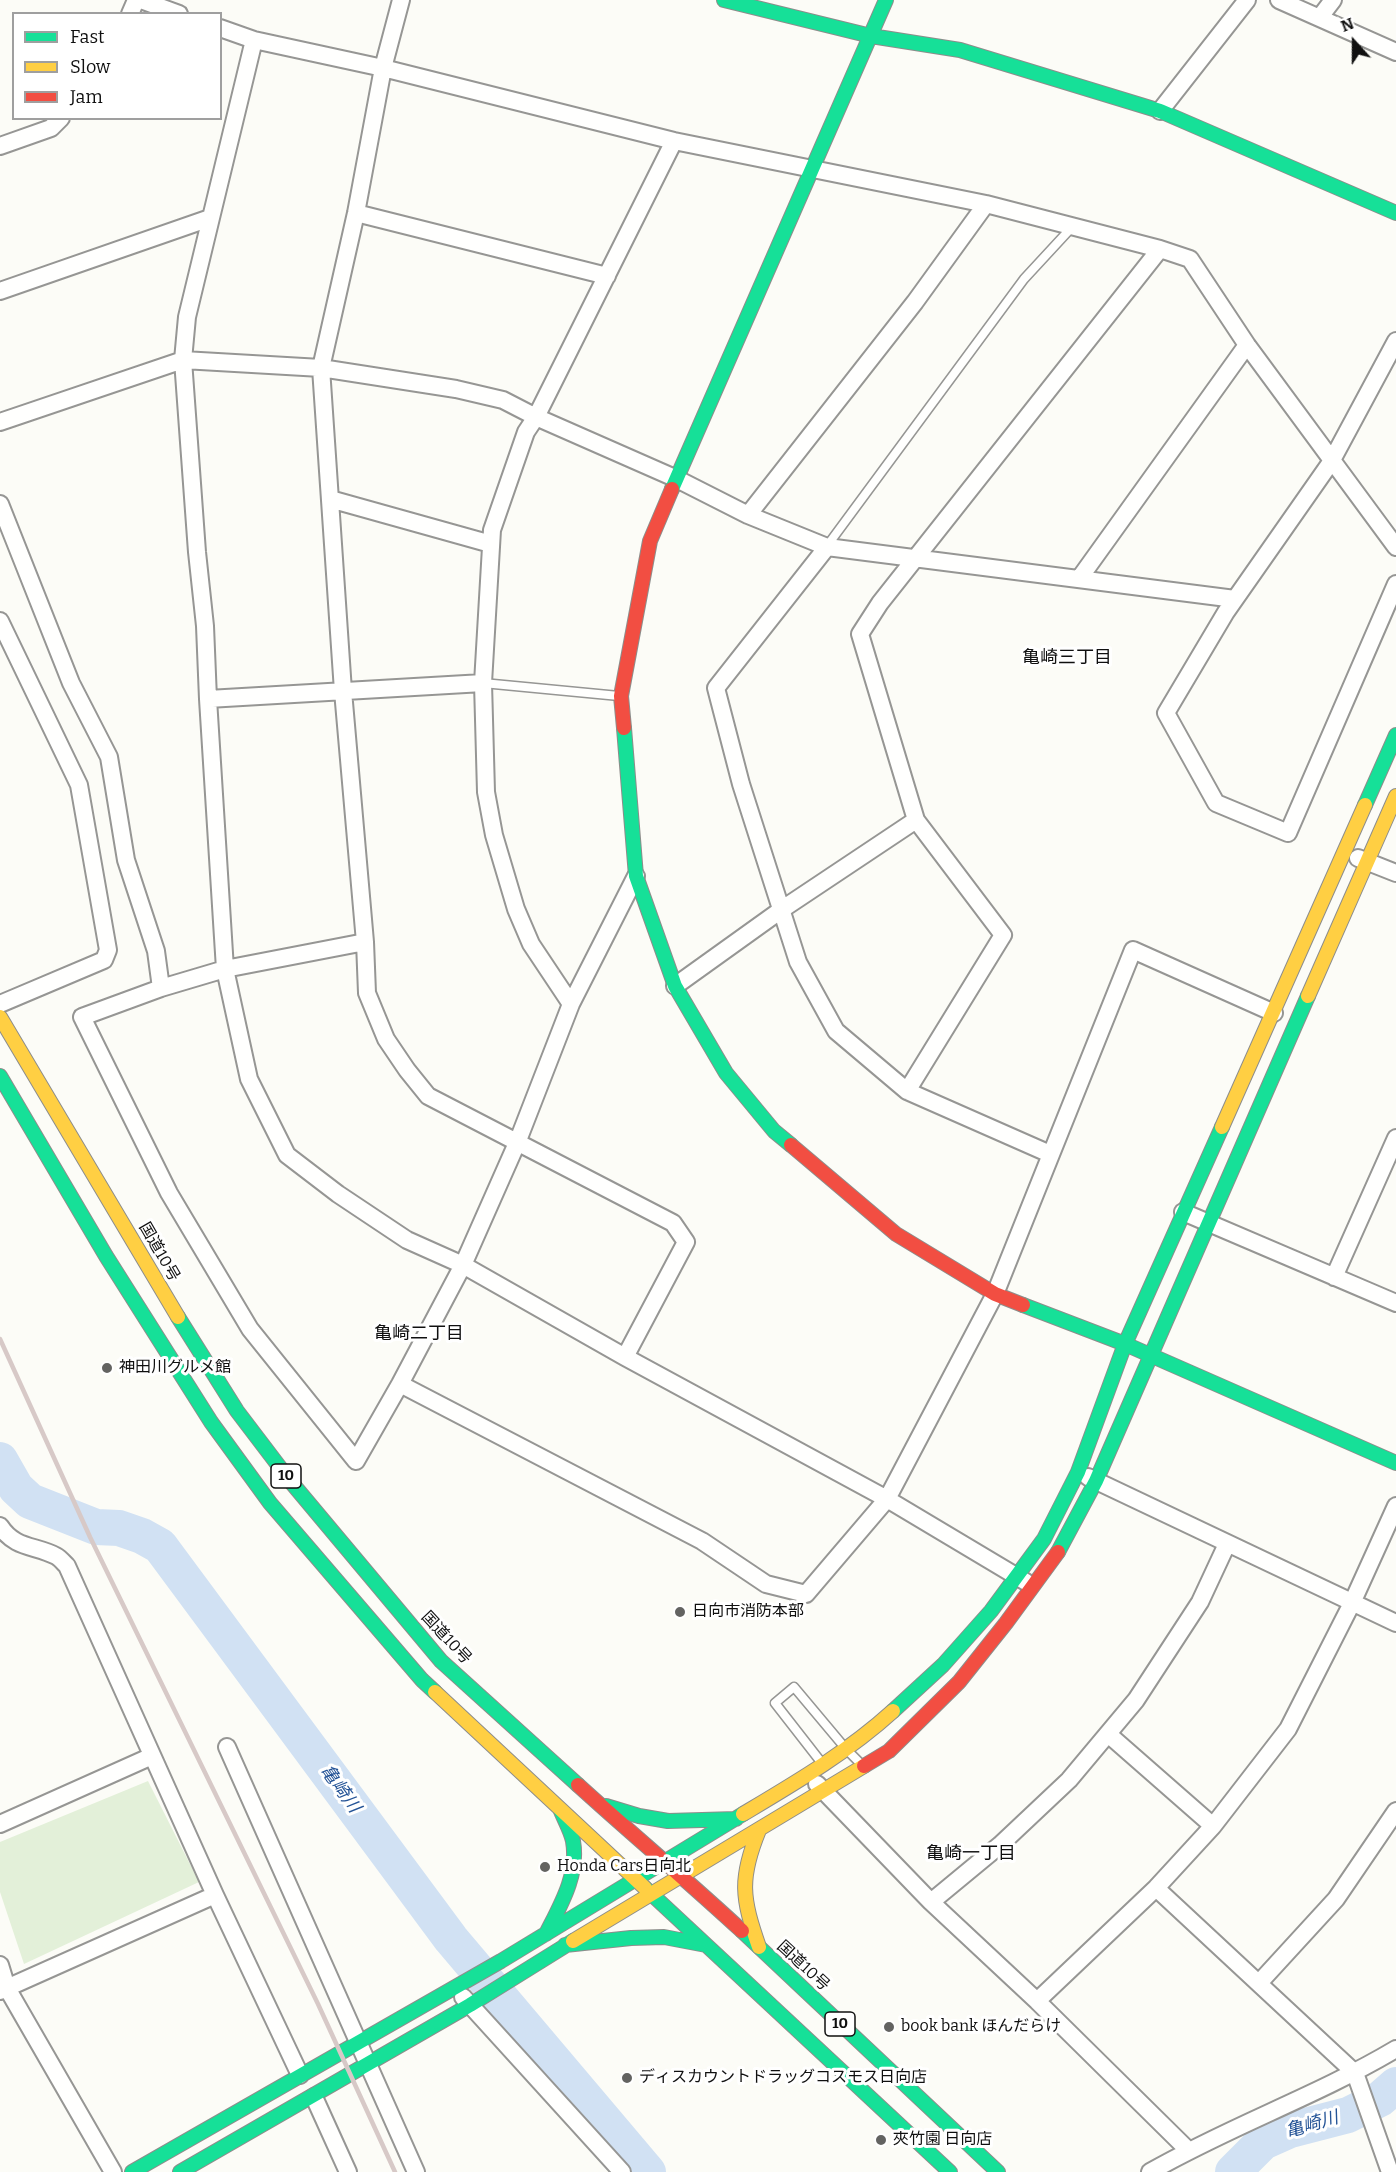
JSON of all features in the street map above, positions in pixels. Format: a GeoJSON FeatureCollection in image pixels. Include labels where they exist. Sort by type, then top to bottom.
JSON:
{"type":"FeatureCollection","features":[{"type":"Feature","properties":{"kind":"main road"},"geometry":{"type":"LineString","coordinates":[[724,0],[871,36],[960,50],[1160,111],[1396,213]]}},
{"type":"Feature","properties":{"kind":"main road"},"geometry":{"type":"LineString","coordinates":[[886,0],[650,541],[621,696],[636,876],[675,986],[726,1073],[774,1131],[896,1234],[995,1294],[1150,1354],[1396,1463]]}},
{"type":"Feature","properties":{"kind":"main road"},"geometry":{"type":"LineString","coordinates":[[830,1777],[846,1749],[873,1729],[943,1665],[991,1611],[1044,1539],[1078,1472],[1125,1344],[1396,735]]}},
{"type":"Feature","properties":{"kind":"main road"},"geometry":{"type":"LineString","coordinates":[[180,2172],[470,2006],[512,1977],[759,1830],[830,1777],[864,1767],[889,1751],[959,1682],[1060,1549],[1096,1481],[1396,796]]}},
{"type":"Feature","properties":{"kind":"main road","name":"国道10号"},"geometry":{"type":"LineString","coordinates":[[0,1017],[186,1330],[237,1411],[285,1473],[441,1660],[664,1863],[682,1875],[998,2172]]}},
{"type":"Feature","properties":{"kind":"main road","name":"10"},"geometry":{"type":"LineString","coordinates":[[0,1076],[211,1422],[270,1503],[422,1680],[950,2172]]}},
{"type":"Feature","properties":{"kind":"main road"},"geometry":{"type":"LineString","coordinates":[[132,2172],[501,1961],[807,1775],[830,1777]]}},
{"type":"Feature","properties":{"kind":"main road"},"geometry":{"type":"LineString","coordinates":[[599,1804],[639,1816],[668,1821],[736,1819]]}},
{"type":"Feature","properties":{"kind":"main road"},"geometry":{"type":"LineString","coordinates":[[546,1934],[567,1894],[574,1868],[573,1840],[561,1810]]}},
{"type":"Feature","properties":{"kind":"main road"},"geometry":{"type":"LineString","coordinates":[[759,1830],[747,1858],[742,1882],[748,1917],[759,1948]]}},
{"type":"Feature","properties":{"kind":"main road"},"geometry":{"type":"LineString","coordinates":[[566,1945],[664,1937],[707,1945]]}},
{"type":"Feature","properties":{"kind":"street"},"geometry":{"type":"LineString","coordinates":[[141,0],[174,12]]}},
{"type":"Feature","properties":{"kind":"street"},"geometry":{"type":"LineString","coordinates":[[401,0],[383,68],[356,213],[321,368],[367,993],[386,1039],[428,1096],[672,1222],[686,1242],[625,1357]]}},
{"type":"Feature","properties":{"kind":"street"},"geometry":{"type":"LineString","coordinates":[[1160,111],[1247,0]]}},
{"type":"Feature","properties":{"kind":"street"},"geometry":{"type":"LineString","coordinates":[[1279,0],[1396,52]]}},
{"type":"Feature","properties":{"kind":"street"},"geometry":{"type":"LineString","coordinates":[[1320,17],[1333,0]]}},
{"type":"Feature","properties":{"kind":"street"},"geometry":{"type":"LineString","coordinates":[[222,29],[254,40],[383,68],[674,141],[986,204],[1160,249],[1190,259],[1247,345],[1331,462],[1396,547]]}},
{"type":"Feature","properties":{"kind":"street"},"geometry":{"type":"LineString","coordinates":[[254,40],[187,317],[183,360],[197,552],[206,626],[208,699],[225,969],[249,1079],[287,1155],[338,1194],[407,1240],[463,1265],[625,1357],[887,1499],[1032,1587]]}},
{"type":"Feature","properties":{"kind":"street"},"geometry":{"type":"LineString","coordinates":[[0,146],[51,128],[59,120]]}},
{"type":"Feature","properties":{"kind":"street"},"geometry":{"type":"LineString","coordinates":[[571,1004],[531,944],[516,909],[503,871],[486,792],[483,683],[492,530],[526,432],[536,417],[674,141]]}},
{"type":"Feature","properties":{"kind":"street"},"geometry":{"type":"LineString","coordinates":[[748,515],[915,302],[986,204]]}},
{"type":"Feature","properties":{"kind":"street"},"geometry":{"type":"LineString","coordinates":[[356,213],[607,276]]}},
{"type":"Feature","properties":{"kind":"street"},"geometry":{"type":"LineString","coordinates":[[0,291],[210,218]]}},
{"type":"Feature","properties":{"kind":"street"},"geometry":{"type":"LineString","coordinates":[[907,1090],[1003,935],[916,820],[860,634],[880,603],[1160,249]]}},
{"type":"Feature","properties":{"kind":"street"},"geometry":{"type":"LineString","coordinates":[[1396,341],[1331,462],[1226,612],[1166,713],[1216,803],[1288,833],[1396,584]]}},
{"type":"Feature","properties":{"kind":"street"},"geometry":{"type":"LineString","coordinates":[[1079,579],[1247,345]]}},
{"type":"Feature","properties":{"kind":"street"},"geometry":{"type":"LineString","coordinates":[[0,422],[183,360],[321,368],[503,400],[536,417],[677,479],[748,515],[827,547],[1235,599]]}},
{"type":"Feature","properties":{"kind":"street"},"geometry":{"type":"LineString","coordinates":[[330,499],[491,544]]}},
{"type":"Feature","properties":{"kind":"street"},"geometry":{"type":"LineString","coordinates":[[0,504],[71,682],[109,757],[126,860],[156,951],[161,988]]}},
{"type":"Feature","properties":{"kind":"street"},"geometry":{"type":"LineString","coordinates":[[827,547],[716,688],[741,784],[798,962],[836,1031],[907,1090],[1050,1155]]}},
{"type":"Feature","properties":{"kind":"street"},"geometry":{"type":"LineString","coordinates":[[0,621],[79,785],[108,950],[104,960],[0,1004]]}},
{"type":"Feature","properties":{"kind":"street"},"geometry":{"type":"LineString","coordinates":[[208,699],[483,683]]}},
{"type":"Feature","properties":{"kind":"street"},"geometry":{"type":"LineString","coordinates":[[675,986],[781,910],[916,820]]}},
{"type":"Feature","properties":{"kind":"street"},"geometry":{"type":"LineString","coordinates":[[1345,852],[1396,873]]}},
{"type":"Feature","properties":{"kind":"street"},"geometry":{"type":"LineString","coordinates":[[365,942],[225,969],[161,988],[82,1017],[169,1193],[244,1319],[356,1461],[463,1265],[517,1143],[571,1004],[636,876]]}},
{"type":"Feature","properties":{"kind":"street"},"geometry":{"type":"LineString","coordinates":[[400,1384],[702,1541],[766,1584],[806,1593],[887,1499],[995,1294],[1132,950],[1274,1013]]}},
{"type":"Feature","properties":{"kind":"street"},"geometry":{"type":"LineString","coordinates":[[1334,1277],[1396,1138]]}},
{"type":"Feature","properties":{"kind":"street"},"geometry":{"type":"LineString","coordinates":[[1183,1212],[1396,1303]]}},
{"type":"Feature","properties":{"kind":"street"},"geometry":{"type":"LineString","coordinates":[[1078,1472],[1396,1623]]}},
{"type":"Feature","properties":{"kind":"street"},"geometry":{"type":"LineString","coordinates":[[1037,2001],[1156,1888],[1214,1826],[1288,1729],[1352,1604],[1396,1506]]}},
{"type":"Feature","properties":{"kind":"street"},"geometry":{"type":"LineString","coordinates":[[0,1526],[4,1533],[14,1541],[57,1556],[67,1566],[215,1895],[300,2075]]}},
{"type":"Feature","properties":{"kind":"street"},"geometry":{"type":"LineString","coordinates":[[931,1902],[1000,1845],[1069,1780],[1136,1700],[1200,1602],[1227,1544]]}},
{"type":"Feature","properties":{"kind":"street"},"geometry":{"type":"LineString","coordinates":[[1107,1734],[1214,1826]]}},
{"type":"Feature","properties":{"kind":"street"},"geometry":{"type":"LineString","coordinates":[[227,1747],[416,2172]]}},
{"type":"Feature","properties":{"kind":"street"},"geometry":{"type":"LineString","coordinates":[[0,1824],[152,1756]]}},
{"type":"Feature","properties":{"kind":"street"},"geometry":{"type":"LineString","coordinates":[[807,1775],[830,1777],[931,1902],[1037,2001],[1188,2150]]}},
{"type":"Feature","properties":{"kind":"street"},"geometry":{"type":"LineString","coordinates":[[1259,1983],[1336,1899],[1396,1811]]}},
{"type":"Feature","properties":{"kind":"street"},"geometry":{"type":"LineString","coordinates":[[1156,1888],[1355,2073],[1390,2172]]}},
{"type":"Feature","properties":{"kind":"street"},"geometry":{"type":"LineString","coordinates":[[4,1990],[215,1895]]}},
{"type":"Feature","properties":{"kind":"street"},"geometry":{"type":"LineString","coordinates":[[0,1965],[4,1990],[113,2172]]}},
{"type":"Feature","properties":{"kind":"street"},"geometry":{"type":"LineString","coordinates":[[454,1987],[622,2172]]}},
{"type":"Feature","properties":{"kind":"street"},"geometry":{"type":"LineString","coordinates":[[1150,2172],[1188,2150],[1355,2073],[1396,2049]]}},
{"type":"Feature","properties":{"kind":"street"},"geometry":{"type":"LineString","coordinates":[[314,2097],[348,2172]]}},
{"type":"Feature","properties":{"kind":"lane"},"geometry":{"type":"LineString","coordinates":[[827,547],[1024,279],[1073,226]]}},
{"type":"Feature","properties":{"kind":"lane"},"geometry":{"type":"LineString","coordinates":[[483,683],[621,696]]}},
{"type":"Feature","properties":{"kind":"lane"},"geometry":{"type":"LineString","coordinates":[[830,1777],[775,1703],[794,1687],[864,1767]]}},
{"type":"Feature","properties":{"kind":"green space"},"geometry":{"type":"Polygon","coordinates":[[[148,1781],[199,1882],[24,1964],[0,1892],[0,1842],[148,1781]]]}},
{"type":"Feature","properties":{"kind":"waterway","name":"亀崎川"},"geometry":{"type":"LineString","coordinates":[[0,1460],[16,1488],[30,1501],[96,1527],[119,1528],[142,1536],[160,1546],[451,1939],[648,2172]]}},
{"type":"Feature","properties":{"kind":"waterway","name":"亀崎川"},"geometry":{"type":"LineString","coordinates":[[1233,2172],[1263,2142],[1290,2130],[1348,2115],[1380,2099],[1396,2085]]}},
{"type":"Feature","properties":{"kind":"railway"},"geometry":{"type":"LineString","coordinates":[[0,1339],[90,1537],[318,2004],[395,2172]]}},
{"type":"Feature","properties":{"kind":"traffic: fast"},"geometry":{"type":"LineString","coordinates":[[724,0],[871,36],[960,50],[1160,111],[1396,213]]}},
{"type":"Feature","properties":{"kind":"traffic: fast"},"geometry":{"type":"LineString","coordinates":[[672,489],[886,0]]}},
{"type":"Feature","properties":{"kind":"traffic: fast"},"geometry":{"type":"LineString","coordinates":[[624,728],[636,876],[675,986],[726,1073],[774,1131],[791,1145]]}},
{"type":"Feature","properties":{"kind":"traffic: fast"},"geometry":{"type":"LineString","coordinates":[[1365,805],[1396,735]]}},
{"type":"Feature","properties":{"kind":"traffic: fast"},"geometry":{"type":"LineString","coordinates":[[1058,1552],[1096,1481],[1308,996]]}},
{"type":"Feature","properties":{"kind":"traffic: fast"},"geometry":{"type":"LineString","coordinates":[[0,1076],[106,1256],[211,1422],[270,1503],[422,1680],[435,1692]]}},
{"type":"Feature","properties":{"kind":"traffic: fast"},"geometry":{"type":"LineString","coordinates":[[893,1711],[943,1665],[991,1611],[1044,1539],[1078,1472],[1125,1344],[1222,1127]]}},
{"type":"Feature","properties":{"kind":"traffic: fast"},"geometry":{"type":"LineString","coordinates":[[1023,1305],[1125,1344],[1396,1463]]}},
{"type":"Feature","properties":{"kind":"traffic: fast"},"geometry":{"type":"LineString","coordinates":[[178,1317],[237,1411],[291,1482],[441,1661],[578,1785]]}},
{"type":"Feature","properties":{"kind":"traffic: fast"},"geometry":{"type":"LineString","coordinates":[[606,1806],[639,1816],[668,1821],[736,1819]]}},
{"type":"Feature","properties":{"kind":"traffic: fast"},"geometry":{"type":"LineString","coordinates":[[546,1934],[567,1890],[573,1866],[573,1841],[561,1811]]}},
{"type":"Feature","properties":{"kind":"traffic: fast"},"geometry":{"type":"LineString","coordinates":[[132,2172],[501,1961],[743,1814]]}},
{"type":"Feature","properties":{"kind":"traffic: fast"},"geometry":{"type":"LineString","coordinates":[[645,1888],[950,2172]]}},
{"type":"Feature","properties":{"kind":"traffic: fast"},"geometry":{"type":"LineString","coordinates":[[742,1931],[998,2172]]}},
{"type":"Feature","properties":{"kind":"traffic: fast"},"geometry":{"type":"LineString","coordinates":[[565,1945],[664,1937],[706,1945]]}},
{"type":"Feature","properties":{"kind":"traffic: fast"},"geometry":{"type":"LineString","coordinates":[[180,2172],[470,2005],[573,1941]]}},
{"type":"Feature","properties":{"kind":"traffic: slow"},"geometry":{"type":"LineString","coordinates":[[1308,996],[1396,796]]}},
{"type":"Feature","properties":{"kind":"traffic: slow"},"geometry":{"type":"LineString","coordinates":[[1222,1127],[1365,805]]}},
{"type":"Feature","properties":{"kind":"traffic: slow"},"geometry":{"type":"LineString","coordinates":[[0,1017],[178,1317]]}},
{"type":"Feature","properties":{"kind":"traffic: slow"},"geometry":{"type":"LineString","coordinates":[[435,1692],[645,1888]]}},
{"type":"Feature","properties":{"kind":"traffic: slow"},"geometry":{"type":"LineString","coordinates":[[743,1814],[839,1753],[893,1711]]}},
{"type":"Feature","properties":{"kind":"traffic: slow"},"geometry":{"type":"LineString","coordinates":[[573,1941],[864,1766]]}},
{"type":"Feature","properties":{"kind":"traffic: slow"},"geometry":{"type":"LineString","coordinates":[[759,1830],[748,1862],[745,1888],[749,1915],[759,1947]]}},
{"type":"Feature","properties":{"kind":"traffic: jam"},"geometry":{"type":"LineString","coordinates":[[624,728],[621,696],[650,541],[672,489]]}},
{"type":"Feature","properties":{"kind":"traffic: jam"},"geometry":{"type":"LineString","coordinates":[[791,1145],[896,1234],[995,1294],[1023,1305]]}},
{"type":"Feature","properties":{"kind":"traffic: jam"},"geometry":{"type":"LineString","coordinates":[[864,1766],[889,1751],[959,1682],[1058,1552]]}},
{"type":"Feature","properties":{"kind":"traffic: jam"},"geometry":{"type":"LineString","coordinates":[[578,1785],[742,1931]]}},
{"type":"Feature","properties":{"kind":"place","name":"神田川グルメ館"},"geometry":{"type":"Point","coordinates":[107,1368]}},
{"type":"Feature","properties":{"kind":"place","name":"日向市消防本部"},"geometry":{"type":"Point","coordinates":[680,1612]}},
{"type":"Feature","properties":{"kind":"place","name":"Honda Cars日向北"},"geometry":{"type":"Point","coordinates":[545,1867]}},
{"type":"Feature","properties":{"kind":"place","name":"book bank ほんだらけ"},"geometry":{"type":"Point","coordinates":[889,2027]}},
{"type":"Feature","properties":{"kind":"place","name":"ディスカウントドラッグコスモス日向店"},"geometry":{"type":"Point","coordinates":[627,2078]}},
{"type":"Feature","properties":{"kind":"place","name":"夾竹園 日向店"},"geometry":{"type":"Point","coordinates":[881,2140]}},
{"type":"Feature","properties":{"kind":"district","name":"亀崎三丁目"},"geometry":{"type":"Point","coordinates":[1067,658]}},
{"type":"Feature","properties":{"kind":"district","name":"亀崎二丁目"},"geometry":{"type":"Point","coordinates":[419,1334]}},
{"type":"Feature","properties":{"kind":"district","name":"亀崎一丁目"},"geometry":{"type":"Point","coordinates":[971,1854]}}]}
